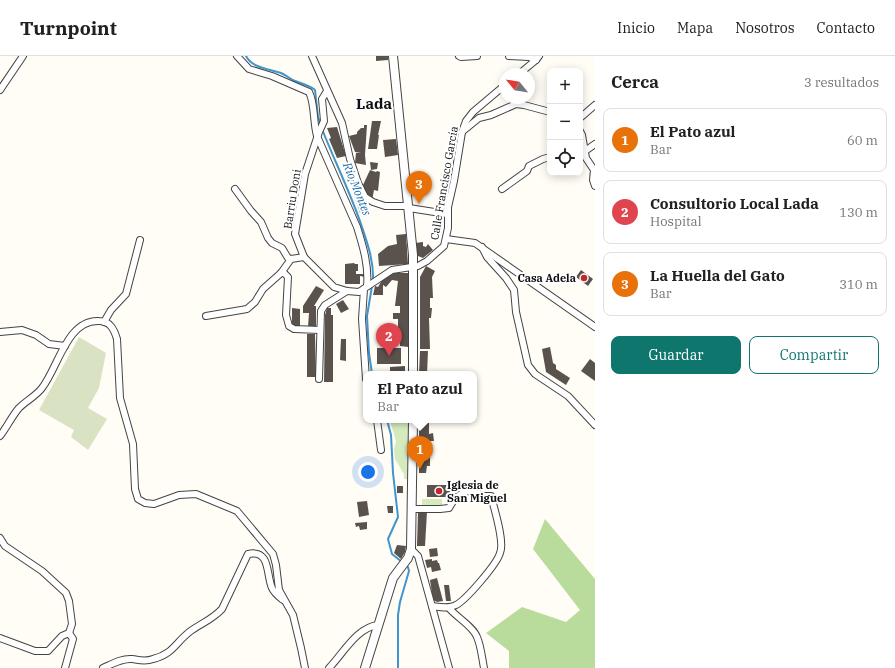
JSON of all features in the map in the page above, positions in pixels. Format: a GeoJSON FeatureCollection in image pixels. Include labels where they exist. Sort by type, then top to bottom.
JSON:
{"type":"FeatureCollection","features":[{"type":"Feature","properties":{"kind":"street"},"geometry":{"type":"LineString","coordinates":[[0,90],[23,56]]}},
{"type":"Feature","properties":{"kind":"street"},"geometry":{"type":"LineString","coordinates":[[237,56],[249,69],[272,76],[309,92],[312,97],[314,126],[357,227],[366,262],[368,277],[362,319],[365,371]]}},
{"type":"Feature","properties":{"kind":"street"},"geometry":{"type":"LineString","coordinates":[[393,56],[409,207],[413,267],[413,371]]}},
{"type":"Feature","properties":{"kind":"street"},"geometry":{"type":"LineString","coordinates":[[459,56],[477,56]]}},
{"type":"Feature","properties":{"kind":"street"},"geometry":{"type":"LineString","coordinates":[[509,56],[537,58]]}},
{"type":"Feature","properties":{"kind":"street"},"geometry":{"type":"LineString","coordinates":[[315,57],[327,91],[342,123],[350,159],[358,183],[365,197],[373,202],[385,206],[409,207],[447,214]]}},
{"type":"Feature","properties":{"kind":"street"},"geometry":{"type":"LineString","coordinates":[[526,68],[537,58]]}},
{"type":"Feature","properties":{"kind":"street","name":"Calle Francisco García"},"geometry":{"type":"LineString","coordinates":[[413,267],[427,261],[444,246],[446,238],[447,214],[462,132],[466,121],[472,112],[499,90]]}},
{"type":"Feature","properties":{"kind":"street","name":"Barriu Doni"},"geometry":{"type":"LineString","coordinates":[[327,91],[322,99],[324,121],[318,134],[305,174],[295,234],[304,257],[334,287],[347,291]]}},
{"type":"Feature","properties":{"kind":"street"},"geometry":{"type":"LineString","coordinates":[[462,132],[479,118],[491,115],[516,104],[547,111]]}},
{"type":"Feature","properties":{"kind":"street"},"geometry":{"type":"LineString","coordinates":[[583,115],[595,105]]}},
{"type":"Feature","properties":{"kind":"street"},"geometry":{"type":"LineString","coordinates":[[595,144],[583,150],[586,158],[594,170],[593,180],[595,186]]}},
{"type":"Feature","properties":{"kind":"street"},"geometry":{"type":"LineString","coordinates":[[502,189],[527,171],[529,166],[547,158]]}},
{"type":"Feature","properties":{"kind":"street","name":"Barriu Doni"},"geometry":{"type":"LineString","coordinates":[[235,189],[261,222],[268,238],[282,248],[288,258],[291,259]]}},
{"type":"Feature","properties":{"kind":"street"},"geometry":{"type":"LineString","coordinates":[[446,238],[468,241],[482,247],[595,327]]}},
{"type":"Feature","properties":{"kind":"street"},"geometry":{"type":"LineString","coordinates":[[104,322],[111,310],[126,294],[140,240]]}},
{"type":"Feature","properties":{"kind":"street"},"geometry":{"type":"LineString","coordinates":[[482,247],[487,257],[506,278],[514,290],[516,312],[528,365],[535,374],[568,396],[595,425]]}},
{"type":"Feature","properties":{"kind":"street"},"geometry":{"type":"LineString","coordinates":[[206,316],[247,309],[255,302],[263,289],[281,272],[291,259],[304,257]]}},
{"type":"Feature","properties":{"kind":"street"},"geometry":{"type":"LineString","coordinates":[[319,379],[321,310],[325,305],[347,291],[359,292],[392,270],[413,267]]}},
{"type":"Feature","properties":{"kind":"street"},"geometry":{"type":"LineString","coordinates":[[281,272],[288,277],[286,315],[289,326],[294,329],[320,330]]}},
{"type":"Feature","properties":{"kind":"street"},"geometry":{"type":"LineString","coordinates":[[0,436],[19,409],[42,389],[68,339],[82,325],[91,321],[108,323],[114,330],[117,339],[120,398],[133,444],[135,489],[138,499],[145,503],[154,504],[179,495],[196,494],[238,511],[273,554],[279,590],[293,615],[302,648],[305,668]]}},
{"type":"Feature","properties":{"kind":"street"},"geometry":{"type":"LineString","coordinates":[[0,332],[22,330],[36,335],[49,344],[65,346]]}},
{"type":"Feature","properties":{"kind":"street"},"geometry":{"type":"LineString","coordinates":[[377,423],[381,450]]}},
{"type":"Feature","properties":{"kind":"street"},"geometry":{"type":"LineString","coordinates":[[365,668],[393,578],[408,558],[411,549],[413,423]]}},
{"type":"Feature","properties":{"kind":"street"},"geometry":{"type":"LineString","coordinates":[[412,509],[449,508],[459,495],[470,491],[476,492],[482,496],[491,496],[500,536],[501,553],[489,570],[467,595],[457,604],[449,608],[432,606]]}},
{"type":"Feature","properties":{"kind":"street"},"geometry":{"type":"LineString","coordinates":[[0,538],[5,546],[42,571],[66,593],[69,601],[72,624],[69,633],[73,640],[65,668]]}},
{"type":"Feature","properties":{"kind":"street"},"geometry":{"type":"LineString","coordinates":[[411,549],[418,556],[449,668]]}},
{"type":"Feature","properties":{"kind":"street"},"geometry":{"type":"LineString","coordinates":[[103,668],[124,659],[142,661],[152,660],[170,652],[191,630],[216,616],[222,609],[248,554],[259,554],[265,560],[271,586],[274,592],[286,601]]}},
{"type":"Feature","properties":{"kind":"street"},"geometry":{"type":"LineString","coordinates":[[449,608],[477,636],[484,668]]}},
{"type":"Feature","properties":{"kind":"street"},"geometry":{"type":"LineString","coordinates":[[329,668],[350,642],[363,632],[373,626],[378,625]]}},
{"type":"Feature","properties":{"kind":"street"},"geometry":{"type":"LineString","coordinates":[[0,638],[36,652],[48,651],[62,636],[69,633]]}},
{"type":"Feature","properties":{"kind":"green space"},"geometry":{"type":"Polygon","coordinates":[[[79,337],[106,353],[99,388],[88,408],[107,419],[88,450],[71,437],[74,430],[39,410],[79,337]]]}},
{"type":"Feature","properties":{"kind":"green space"},"geometry":{"type":"Polygon","coordinates":[[[391,423],[413,423],[413,479],[404,479],[404,474],[395,459],[394,449],[396,441],[391,423]]]}},
{"type":"Feature","properties":{"kind":"green space"},"geometry":{"type":"Polygon","coordinates":[[[422,499],[442,499],[442,507],[422,507],[422,499]]]}},
{"type":"Feature","properties":{"kind":"green space"},"geometry":{"type":"Polygon","coordinates":[[[545,519],[595,579],[595,668],[509,668],[509,651],[486,633],[522,607],[566,622],[580,610],[533,549],[545,519]]]}},
{"type":"Feature","properties":{"kind":"building"},"geometry":{"type":"Polygon","coordinates":[[[376,56],[388,56],[388,60],[376,61],[376,56]]]}},
{"type":"Feature","properties":{"kind":"building"},"geometry":{"type":"Polygon","coordinates":[[[372,121],[381,121],[377,149],[368,149],[372,121]]]}},
{"type":"Feature","properties":{"kind":"building"},"geometry":{"type":"Polygon","coordinates":[[[364,125],[367,125],[365,155],[366,165],[355,163],[356,153],[361,153],[355,152],[349,136],[357,134],[361,128],[364,128],[364,125]]]}},
{"type":"Feature","properties":{"kind":"building"},"geometry":{"type":"Polygon","coordinates":[[[337,127],[346,156],[337,158],[329,139],[331,138],[327,128],[337,127]]]}},
{"type":"Feature","properties":{"kind":"building"},"geometry":{"type":"Polygon","coordinates":[[[396,139],[398,155],[385,157],[383,140],[396,139]]]}},
{"type":"Feature","properties":{"kind":"building"},"geometry":{"type":"Polygon","coordinates":[[[370,162],[378,163],[377,169],[371,170],[370,162]]]}},
{"type":"Feature","properties":{"kind":"building"},"geometry":{"type":"Polygon","coordinates":[[[351,170],[354,180],[348,182],[345,172],[351,170]]]}},
{"type":"Feature","properties":{"kind":"building"},"geometry":{"type":"Polygon","coordinates":[[[370,170],[380,172],[378,191],[374,190],[372,201],[365,194],[363,185],[370,170]]]}},
{"type":"Feature","properties":{"kind":"building"},"geometry":{"type":"Polygon","coordinates":[[[354,183],[364,211],[360,213],[350,184],[354,183]]]}},
{"type":"Feature","properties":{"kind":"building"},"geometry":{"type":"Polygon","coordinates":[[[406,234],[408,264],[379,266],[378,254],[388,246],[397,244],[396,235],[406,234]]]}},
{"type":"Feature","properties":{"kind":"building"},"geometry":{"type":"Polygon","coordinates":[[[423,242],[423,246],[426,247],[428,244],[433,250],[423,258],[418,256],[415,243],[423,242]]]}},
{"type":"Feature","properties":{"kind":"building"},"geometry":{"type":"Polygon","coordinates":[[[345,264],[358,264],[358,271],[356,271],[356,274],[365,274],[365,277],[360,276],[360,284],[345,284],[345,264]]]}},
{"type":"Feature","properties":{"kind":"building"},"geometry":{"type":"Polygon","coordinates":[[[426,266],[435,271],[432,277],[433,298],[430,298],[430,308],[432,308],[431,318],[429,318],[430,349],[420,349],[420,277],[426,266]]]}},
{"type":"Feature","properties":{"kind":"building","name":"Casa Adela"},"geometry":{"type":"Polygon","coordinates":[[[581,270],[593,279],[588,286],[576,277],[581,270]]]}},
{"type":"Feature","properties":{"kind":"building"},"geometry":{"type":"Polygon","coordinates":[[[392,273],[408,273],[408,347],[400,346],[400,336],[396,336],[398,319],[393,319],[393,313],[400,313],[400,306],[395,306],[398,281],[392,280],[386,287],[383,285],[383,295],[373,295],[375,286],[378,287],[382,280],[392,273]]]}},
{"type":"Feature","properties":{"kind":"building"},"geometry":{"type":"Polygon","coordinates":[[[316,286],[324,290],[314,306],[316,306],[316,327],[308,327],[309,313],[303,313],[303,306],[316,286]]]}},
{"type":"Feature","properties":{"kind":"building"},"geometry":{"type":"Polygon","coordinates":[[[343,300],[349,309],[341,313],[336,304],[343,300]]]}},
{"type":"Feature","properties":{"kind":"building"},"geometry":{"type":"Polygon","coordinates":[[[292,308],[300,309],[300,327],[292,324],[292,308]]]}},
{"type":"Feature","properties":{"kind":"building"},"geometry":{"type":"Polygon","coordinates":[[[327,308],[331,308],[331,315],[333,315],[333,382],[324,382],[325,315],[327,308]]]}},
{"type":"Feature","properties":{"kind":"building"},"geometry":{"type":"Polygon","coordinates":[[[307,334],[315,334],[316,377],[307,377],[307,334]]]}},
{"type":"Feature","properties":{"kind":"building"},"geometry":{"type":"Polygon","coordinates":[[[341,339],[346,339],[346,361],[340,360],[341,339]]]}},
{"type":"Feature","properties":{"kind":"building"},"geometry":{"type":"Polygon","coordinates":[[[550,347],[553,363],[556,365],[556,369],[570,378],[566,385],[546,372],[542,349],[550,347]]]}},
{"type":"Feature","properties":{"kind":"building"},"geometry":{"type":"Polygon","coordinates":[[[377,348],[401,348],[401,364],[377,364],[377,348]]]}},
{"type":"Feature","properties":{"kind":"building"},"geometry":{"type":"Polygon","coordinates":[[[420,351],[428,351],[427,371],[419,371],[420,351]]]}},
{"type":"Feature","properties":{"kind":"building"},"geometry":{"type":"Polygon","coordinates":[[[590,359],[595,363],[595,381],[581,371],[590,359]]]}},
{"type":"Feature","properties":{"kind":"building"},"geometry":{"type":"Polygon","coordinates":[[[405,366],[405,371],[390,371],[390,367],[405,366]]]}},
{"type":"Feature","properties":{"kind":"building"},"geometry":{"type":"Polygon","coordinates":[[[419,423],[429,423],[429,434],[433,433],[434,441],[430,441],[430,466],[427,466],[426,473],[419,473],[419,423]]]}},
{"type":"Feature","properties":{"kind":"building","name":"Iglesia de San Miguel"},"geometry":{"type":"Polygon","coordinates":[[[427,485],[451,485],[451,497],[427,497],[427,485]]]}},
{"type":"Feature","properties":{"kind":"building"},"geometry":{"type":"Polygon","coordinates":[[[397,486],[403,486],[403,493],[397,493],[397,486]]]}},
{"type":"Feature","properties":{"kind":"building"},"geometry":{"type":"Polygon","coordinates":[[[367,501],[369,515],[359,517],[357,502],[367,501]]]}},
{"type":"Feature","properties":{"kind":"building"},"geometry":{"type":"Polygon","coordinates":[[[387,506],[393,506],[393,513],[388,513],[387,506]]]}},
{"type":"Feature","properties":{"kind":"building"},"geometry":{"type":"Polygon","coordinates":[[[418,512],[427,512],[425,546],[417,546],[418,512]]]}},
{"type":"Feature","properties":{"kind":"building"},"geometry":{"type":"Polygon","coordinates":[[[367,522],[367,529],[360,530],[359,526],[356,527],[355,523],[367,522]]]}},
{"type":"Feature","properties":{"kind":"building"},"geometry":{"type":"Polygon","coordinates":[[[397,545],[406,546],[405,552],[401,559],[394,553],[397,545]]]}},
{"type":"Feature","properties":{"kind":"building"},"geometry":{"type":"Polygon","coordinates":[[[437,548],[438,556],[430,557],[429,549],[437,548]]]}},
{"type":"Feature","properties":{"kind":"building"},"geometry":{"type":"Polygon","coordinates":[[[432,559],[432,561],[437,560],[441,570],[432,572],[431,567],[427,568],[425,560],[432,559]]]}},
{"type":"Feature","properties":{"kind":"building"},"geometry":{"type":"Polygon","coordinates":[[[437,578],[443,601],[437,602],[433,600],[430,580],[437,578]]]}},
{"type":"Feature","properties":{"kind":"building"},"geometry":{"type":"Polygon","coordinates":[[[444,585],[449,585],[451,601],[446,601],[444,585]]]}},
{"type":"Feature","properties":{"kind":"waterway","name":"Río Montes"},"geometry":{"type":"LineString","coordinates":[[246,56],[257,66],[281,73],[315,90],[318,117],[321,125]]}},
{"type":"Feature","properties":{"kind":"waterway","name":"Río Montes"},"geometry":{"type":"LineString","coordinates":[[322,129],[362,227],[372,261],[373,282]]}},
{"type":"Feature","properties":{"kind":"waterway","name":"Río Montes"},"geometry":{"type":"LineString","coordinates":[[372,286],[367,316],[372,371]]}},
{"type":"Feature","properties":{"kind":"waterway","name":"Río Montes"},"geometry":{"type":"LineString","coordinates":[[388,423],[391,435],[393,473],[398,517],[388,539],[392,554],[402,562]]}},
{"type":"Feature","properties":{"kind":"waterway","name":"Río Montes"},"geometry":{"type":"LineString","coordinates":[[398,668],[398,615],[400,602],[409,571],[408,567],[405,565]]}},
{"type":"Feature","properties":{"kind":"place","name":"La Huella del Gato"},"geometry":{"type":"Point","coordinates":[419,204]}},
{"type":"Feature","properties":{"kind":"place","name":"Casa Adela"},"geometry":{"type":"Point","coordinates":[584,278]}},
{"type":"Feature","properties":{"kind":"place","name":"Consultorio Local Lada"},"geometry":{"type":"Point","coordinates":[389,356]}},
{"type":"Feature","properties":{"kind":"place","name":"El Pato azul"},"geometry":{"type":"Point","coordinates":[420,469]}},
{"type":"Feature","properties":{"kind":"place","name":"Iglesia de San Miguel"},"geometry":{"type":"Point","coordinates":[439,491]}},
{"type":"Feature","properties":{"kind":"district","name":"Lada"},"geometry":{"type":"Point","coordinates":[374,104]}}]}
